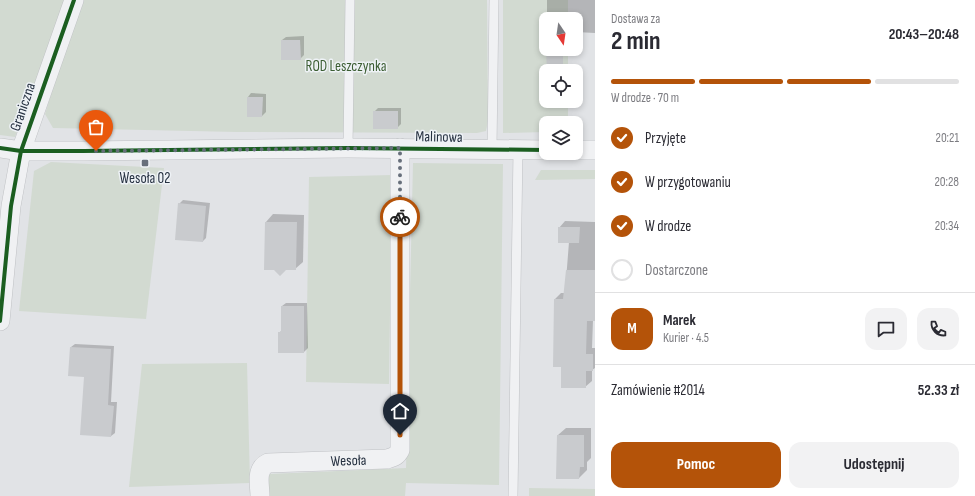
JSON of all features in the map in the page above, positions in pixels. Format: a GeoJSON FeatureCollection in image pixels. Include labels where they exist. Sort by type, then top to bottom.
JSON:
{"type":"FeatureCollection","features":[{"type":"Feature","properties":{"kind":"street","name":"Graniczna"},"geometry":{"type":"LineString","coordinates":[[0,322],[11,206],[21,151],[74,0]]}},
{"type":"Feature","properties":{"kind":"street","name":"Malinowa"},"geometry":{"type":"LineString","coordinates":[[0,148],[21,151],[348,148],[539,150]]}},
{"type":"Feature","properties":{"kind":"street","name":"Wesoła"},"geometry":{"type":"LineString","coordinates":[[260,496],[259,473],[268,463],[387,458],[398,455],[400,450],[400,148]]}},
{"type":"Feature","properties":{"kind":"street"},"geometry":{"type":"LineString","coordinates":[[583,150],[595,150]]}},
{"type":"Feature","properties":{"kind":"lane"},"geometry":{"type":"LineString","coordinates":[[348,148],[350,0]]}},
{"type":"Feature","properties":{"kind":"lane"},"geometry":{"type":"LineString","coordinates":[[492,149],[494,0]]}},
{"type":"Feature","properties":{"kind":"lane"},"geometry":{"type":"LineString","coordinates":[[513,496],[518,149]]}},
{"type":"Feature","properties":{"kind":"green space"},"geometry":{"type":"Polygon","coordinates":[[[0,0],[67,0],[15,137],[0,135],[0,0]]]}},
{"type":"Feature","properties":{"kind":"green space","name":"ROD Leszczynka"},"geometry":{"type":"Polygon","coordinates":[[[80,0],[487,0],[488,121],[486,131],[477,133],[237,132],[53,128],[45,114],[80,0]]]}},
{"type":"Feature","properties":{"kind":"green space"},"geometry":{"type":"Polygon","coordinates":[[[503,0],[568,0],[568,12],[539,12],[539,56],[568,56],[568,64],[539,64],[539,108],[568,108],[568,116],[539,116],[539,132],[503,133],[503,0]]]}},
{"type":"Feature","properties":{"kind":"green space"},"geometry":{"type":"Polygon","coordinates":[[[51,162],[164,168],[146,319],[19,311],[34,171],[51,162]]]}},
{"type":"Feature","properties":{"kind":"green space"},"geometry":{"type":"Polygon","coordinates":[[[413,163],[503,164],[499,485],[406,483],[405,496],[269,496],[269,474],[406,468],[413,163]]]}},
{"type":"Feature","properties":{"kind":"green space"},"geometry":{"type":"Polygon","coordinates":[[[541,170],[595,170],[595,179],[535,180],[541,170]]]}},
{"type":"Feature","properties":{"kind":"green space"},"geometry":{"type":"Polygon","coordinates":[[[392,175],[389,384],[306,382],[309,177],[392,175]]]}},
{"type":"Feature","properties":{"kind":"green space"},"geometry":{"type":"Polygon","coordinates":[[[247,363],[250,483],[129,487],[142,364],[247,363]]]}},
{"type":"Feature","properties":{"kind":"green space"},"geometry":{"type":"Polygon","coordinates":[[[529,488],[595,489],[595,496],[529,496],[529,488]]]}},
{"type":"Feature","properties":{"kind":"building"},"geometry":{"type":"Polygon","coordinates":[[[281,40],[300,40],[301,60],[281,60],[281,40]]]}},
{"type":"Feature","properties":{"kind":"building"},"geometry":{"type":"Polygon","coordinates":[[[546,56],[563,56],[563,64],[547,64],[546,56]]]}},
{"type":"Feature","properties":{"kind":"building"},"geometry":{"type":"Polygon","coordinates":[[[247,97],[263,97],[262,117],[247,117],[247,97]]]}},
{"type":"Feature","properties":{"kind":"building"},"geometry":{"type":"Polygon","coordinates":[[[373,111],[398,111],[398,129],[373,129],[373,111]]]}},
{"type":"Feature","properties":{"kind":"building"},"geometry":{"type":"Polygon","coordinates":[[[178,203],[206,206],[203,242],[175,240],[178,203]]]}},
{"type":"Feature","properties":{"kind":"building"},"geometry":{"type":"Polygon","coordinates":[[[265,222],[297,222],[296,270],[286,270],[280,276],[274,270],[264,270],[265,222]]]}},
{"type":"Feature","properties":{"kind":"building"},"geometry":{"type":"Polygon","coordinates":[[[558,227],[580,227],[579,243],[558,243],[558,227]]]}},
{"type":"Feature","properties":{"kind":"building"},"geometry":{"type":"Polygon","coordinates":[[[566,270],[595,270],[595,321],[587,321],[586,354],[593,354],[593,371],[586,371],[586,388],[561,388],[561,367],[553,367],[554,299],[563,299],[566,270]]]}},
{"type":"Feature","properties":{"kind":"building"},"geometry":{"type":"Polygon","coordinates":[[[281,306],[304,306],[304,353],[278,353],[278,332],[281,332],[281,306]]]}},
{"type":"Feature","properties":{"kind":"building"},"geometry":{"type":"Polygon","coordinates":[[[70,347],[111,349],[108,405],[114,406],[111,437],[80,435],[84,377],[68,376],[70,347]]]}},
{"type":"Feature","properties":{"kind":"building"},"geometry":{"type":"Polygon","coordinates":[[[557,435],[584,435],[584,467],[580,467],[579,479],[556,479],[557,435]]]}},
{"type":"Feature","properties":{"kind":"cycle path"},"geometry":{"type":"LineString","coordinates":[[0,321],[11,206],[21,151],[74,0]]}},
{"type":"Feature","properties":{"kind":"cycle path"},"geometry":{"type":"LineString","coordinates":[[0,148],[21,151],[348,148],[539,150]]}},
{"type":"Feature","properties":{"kind":"way so far"},"geometry":{"type":"LineString","coordinates":[[96,151],[400,148],[400,217]]}},
{"type":"Feature","properties":{"kind":"place","name":"Wesoła 02"},"geometry":{"type":"Point","coordinates":[145,163]}},
{"type":"Feature","properties":{"kind":"route"},"geometry":{"type":"LineString","coordinates":[[400,217],[400,435]]}}]}
